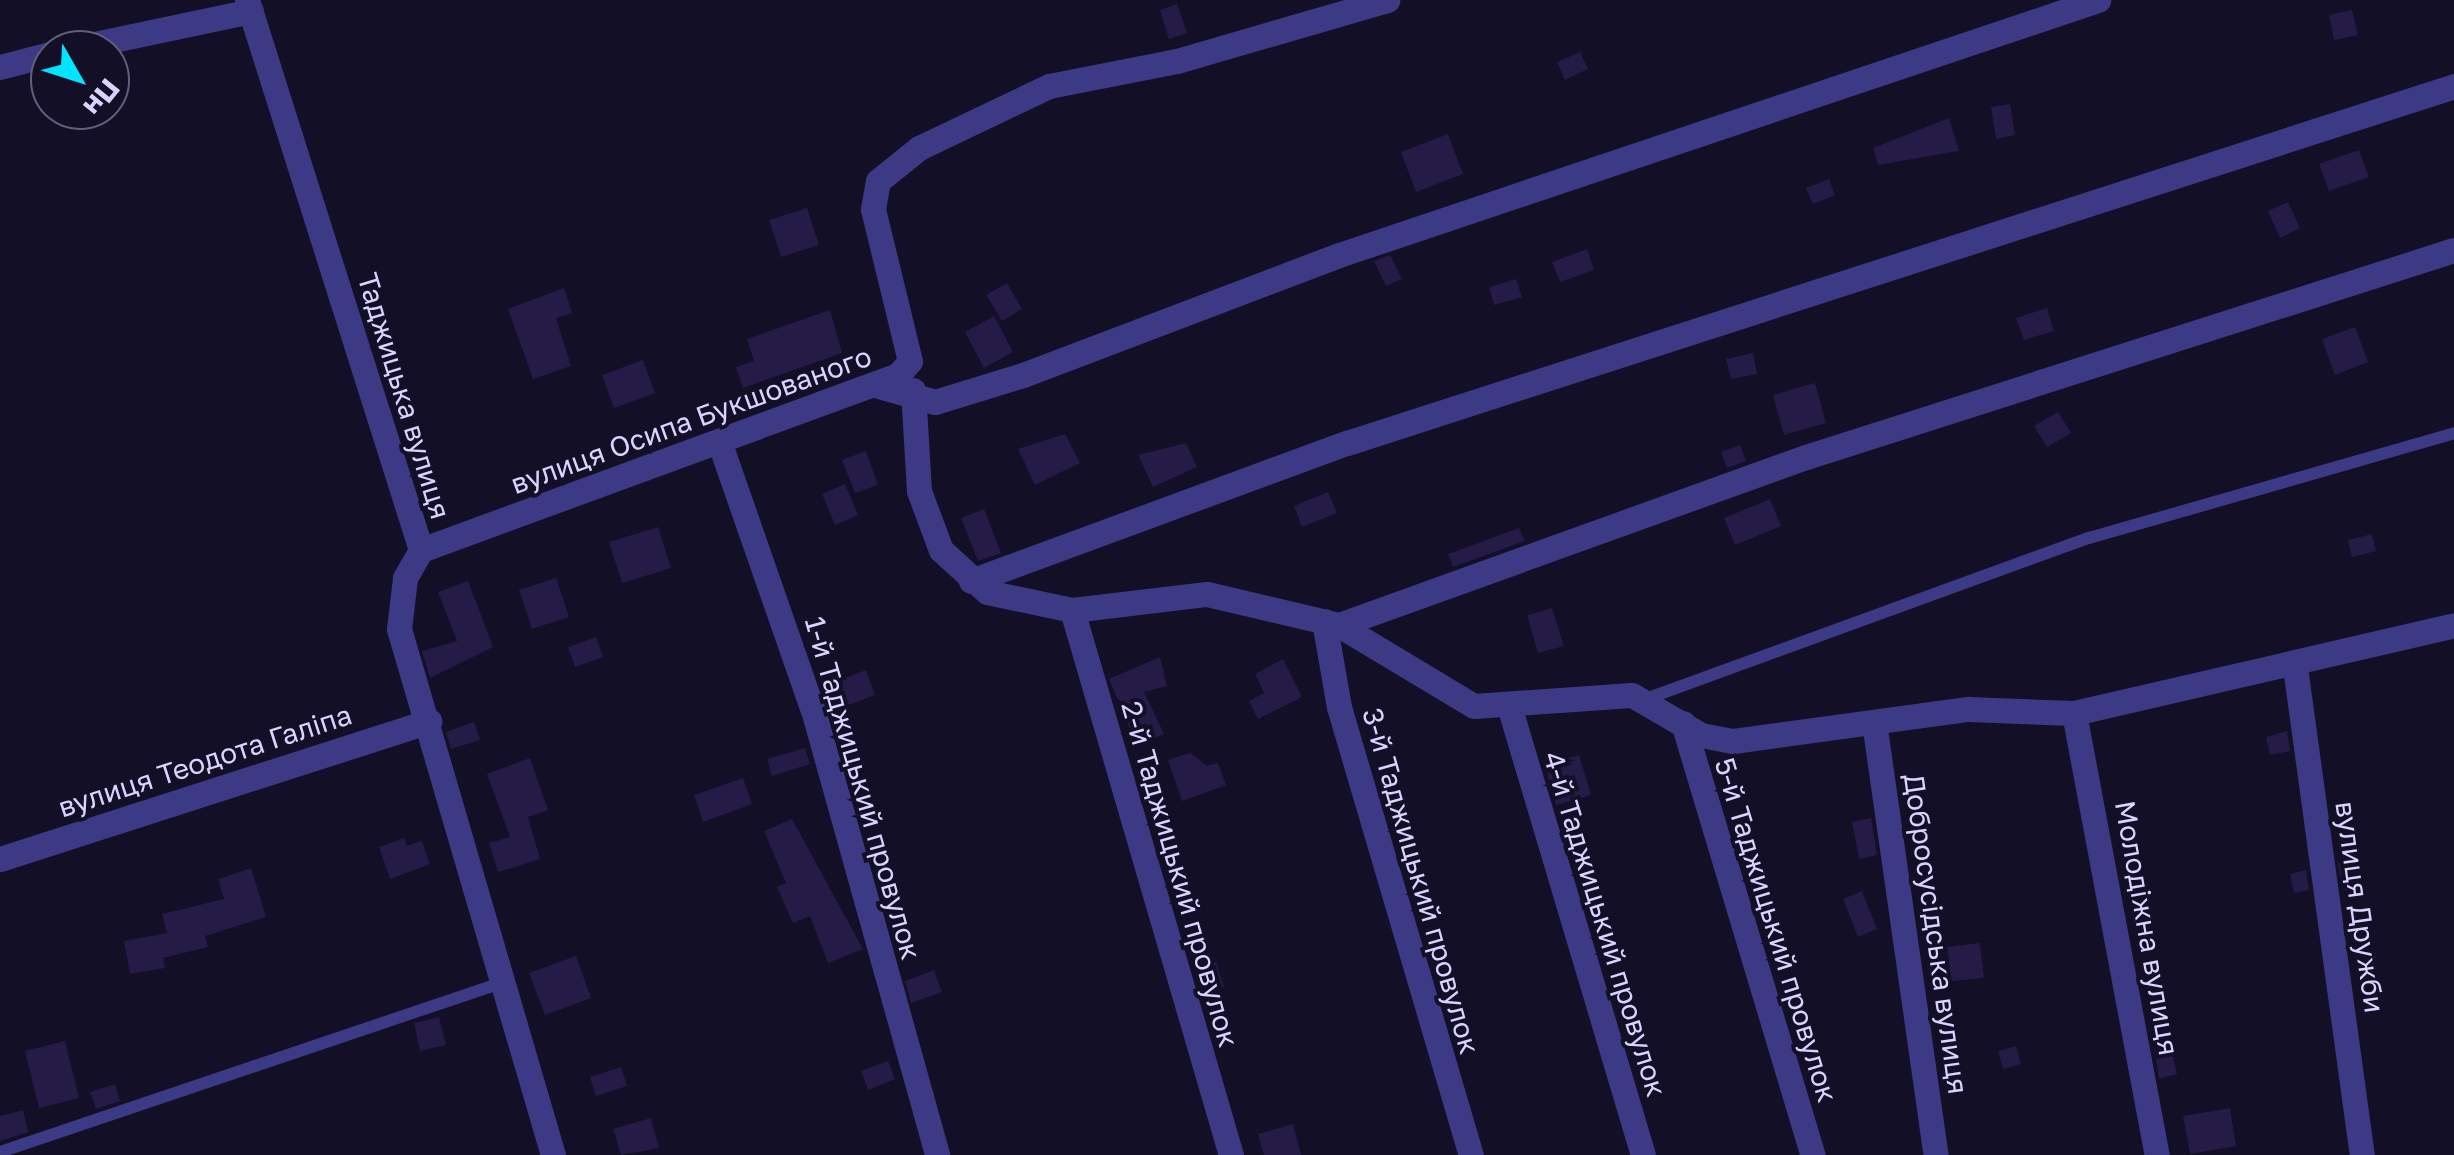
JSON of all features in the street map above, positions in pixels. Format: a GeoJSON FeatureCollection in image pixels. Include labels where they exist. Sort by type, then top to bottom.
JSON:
{"type":"FeatureCollection","features":[{"type":"Feature","properties":{"kind":"street","name":"вулиця Осипа Букшованого"},"geometry":{"type":"LineString","coordinates":[[421,550],[875,385],[910,360],[873,209],[878,182],[919,148],[1049,86],[1177,61],[1388,0]]}},
{"type":"Feature","properties":{"kind":"street"},"geometry":{"type":"LineString","coordinates":[[875,385],[912,390],[935,402],[1023,376],[1339,255],[2098,0]]}},
{"type":"Feature","properties":{"kind":"street"},"geometry":{"type":"LineString","coordinates":[[130,35],[249,6]]}},
{"type":"Feature","properties":{"kind":"street","name":"Таджицька вулиця"},"geometry":{"type":"LineString","coordinates":[[249,6],[421,550],[404,578],[399,629],[553,1155]]}},
{"type":"Feature","properties":{"kind":"street"},"geometry":{"type":"LineString","coordinates":[[0,66],[30,59]]}},
{"type":"Feature","properties":{"kind":"street"},"geometry":{"type":"LineString","coordinates":[[971,581],[1347,443],[2454,86]]}},
{"type":"Feature","properties":{"kind":"street"},"geometry":{"type":"LineString","coordinates":[[1332,623],[1806,457],[2454,250]]}},
{"type":"Feature","properties":{"kind":"street"},"geometry":{"type":"LineString","coordinates":[[912,390],[919,491],[941,550],[971,581],[1025,605],[1072,610],[1207,594],[1332,623],[1446,694],[1510,709],[1570,697],[1642,700],[1683,722],[1733,741],[1968,709],[2074,713],[2295,667],[2454,625]]}},
{"type":"Feature","properties":{"kind":"street","name":"1-й Таджицький провулок"},"geometry":{"type":"LineString","coordinates":[[719,441],[816,717],[938,1155]]}},
{"type":"Feature","properties":{"kind":"street","name":"2-й Таджицький провулок"},"geometry":{"type":"LineString","coordinates":[[1072,610],[1231,1155]]}},
{"type":"Feature","properties":{"kind":"street","name":"3-й Таджицький провулок"},"geometry":{"type":"LineString","coordinates":[[1332,623],[1340,707],[1471,1155]]}},
{"type":"Feature","properties":{"kind":"street","name":"вулиця Дружби"},"geometry":{"type":"LineString","coordinates":[[2295,667],[2362,1155]]}},
{"type":"Feature","properties":{"kind":"street","name":"4-й Таджицький провулок"},"geometry":{"type":"LineString","coordinates":[[1510,709],[1643,1155]]}},
{"type":"Feature","properties":{"kind":"street","name":"Молодіжна вулиця"},"geometry":{"type":"LineString","coordinates":[[2074,713],[2156,1155]]}},
{"type":"Feature","properties":{"kind":"street","name":"вулиця Теодота Галіпа"},"geometry":{"type":"LineString","coordinates":[[0,858],[429,721]]}},
{"type":"Feature","properties":{"kind":"street","name":"5-й Таджицький провулок"},"geometry":{"type":"LineString","coordinates":[[1683,722],[1813,1155]]}},
{"type":"Feature","properties":{"kind":"street","name":"Добросусідська вулиця"},"geometry":{"type":"LineString","coordinates":[[1874,722],[1936,1155]]}},
{"type":"Feature","properties":{"kind":"lane"},"geometry":{"type":"LineString","coordinates":[[1642,700],[1950,584],[2454,434]]}},
{"type":"Feature","properties":{"kind":"lane"},"geometry":{"type":"LineString","coordinates":[[0,1152],[505,982]]}},
{"type":"Feature","properties":{"kind":"building"},"geometry":{"type":"Polygon","coordinates":[[[1177,4],[1187,33],[1169,39],[1160,10],[1177,4]]]}},
{"type":"Feature","properties":{"kind":"building"},"geometry":{"type":"Polygon","coordinates":[[[2352,10],[2358,35],[2334,40],[2329,15],[2352,10]]]}},
{"type":"Feature","properties":{"kind":"building"},"geometry":{"type":"Polygon","coordinates":[[[1580,52],[1588,69],[1565,80],[1557,62],[1580,52]]]}},
{"type":"Feature","properties":{"kind":"building"},"geometry":{"type":"Polygon","coordinates":[[[2010,104],[2015,135],[1996,139],[1991,107],[2010,104]]]}},
{"type":"Feature","properties":{"kind":"building"},"geometry":{"type":"Polygon","coordinates":[[[1949,118],[1959,151],[1878,165],[1873,148],[1949,118]]]}},
{"type":"Feature","properties":{"kind":"building"},"geometry":{"type":"Polygon","coordinates":[[[1448,134],[1463,174],[1416,192],[1401,152],[1448,134]]]}},
{"type":"Feature","properties":{"kind":"building"},"geometry":{"type":"Polygon","coordinates":[[[2359,150],[2369,177],[2329,191],[2319,164],[2359,150]]]}},
{"type":"Feature","properties":{"kind":"building"},"geometry":{"type":"Polygon","coordinates":[[[1829,179],[1835,195],[1813,204],[1806,188],[1829,179]]]}},
{"type":"Feature","properties":{"kind":"building"},"geometry":{"type":"Polygon","coordinates":[[[2288,202],[2300,228],[2280,238],[2268,211],[2288,202]]]}},
{"type":"Feature","properties":{"kind":"building"},"geometry":{"type":"Polygon","coordinates":[[[807,208],[819,245],[781,257],[769,220],[807,208]]]}},
{"type":"Feature","properties":{"kind":"building"},"geometry":{"type":"Polygon","coordinates":[[[1587,249],[1594,270],[1560,282],[1552,262],[1587,249]]]}},
{"type":"Feature","properties":{"kind":"building"},"geometry":{"type":"Polygon","coordinates":[[[1390,255],[1402,279],[1386,286],[1374,261],[1390,255]]]}},
{"type":"Feature","properties":{"kind":"building"},"geometry":{"type":"Polygon","coordinates":[[[1516,279],[1522,297],[1494,305],[1489,287],[1516,279]]]}},
{"type":"Feature","properties":{"kind":"building"},"geometry":{"type":"Polygon","coordinates":[[[1007,283],[1022,309],[1002,321],[986,295],[1007,283]]]}},
{"type":"Feature","properties":{"kind":"building"},"geometry":{"type":"Polygon","coordinates":[[[564,288],[572,313],[556,318],[571,366],[533,379],[508,309],[564,288]]]}},
{"type":"Feature","properties":{"kind":"building"},"geometry":{"type":"Polygon","coordinates":[[[2047,308],[2054,331],[2024,340],[2016,318],[2047,308]]]}},
{"type":"Feature","properties":{"kind":"building"},"geometry":{"type":"Polygon","coordinates":[[[830,310],[842,353],[743,388],[736,367],[754,361],[747,339],[830,310]]]}},
{"type":"Feature","properties":{"kind":"building"},"geometry":{"type":"Polygon","coordinates":[[[994,316],[1013,352],[984,368],[965,332],[994,316]]]}},
{"type":"Feature","properties":{"kind":"building"},"geometry":{"type":"Polygon","coordinates":[[[2355,327],[2368,362],[2335,375],[2322,339],[2355,327]]]}},
{"type":"Feature","properties":{"kind":"building"},"geometry":{"type":"Polygon","coordinates":[[[1753,353],[1757,374],[1731,379],[1726,359],[1753,353]]]}},
{"type":"Feature","properties":{"kind":"building"},"geometry":{"type":"Polygon","coordinates":[[[643,360],[655,393],[614,408],[602,375],[643,360]]]}},
{"type":"Feature","properties":{"kind":"building"},"geometry":{"type":"Polygon","coordinates":[[[1815,383],[1826,423],[1784,435],[1773,395],[1815,383]]]}},
{"type":"Feature","properties":{"kind":"building"},"geometry":{"type":"Polygon","coordinates":[[[2058,412],[2071,433],[2047,447],[2034,426],[2058,412]]]}},
{"type":"Feature","properties":{"kind":"building"},"geometry":{"type":"Polygon","coordinates":[[[1065,434],[1080,463],[1035,485],[1018,449],[1065,434]]]}},
{"type":"Feature","properties":{"kind":"building"},"geometry":{"type":"Polygon","coordinates":[[[1186,443],[1197,467],[1153,487],[1138,455],[1186,443]]]}},
{"type":"Feature","properties":{"kind":"building"},"geometry":{"type":"Polygon","coordinates":[[[1740,445],[1746,461],[1727,468],[1721,452],[1740,445]]]}},
{"type":"Feature","properties":{"kind":"building"},"geometry":{"type":"Polygon","coordinates":[[[866,451],[878,485],[855,493],[842,460],[866,451]]]}},
{"type":"Feature","properties":{"kind":"building"},"geometry":{"type":"Polygon","coordinates":[[[845,484],[858,515],[835,525],[822,494],[845,484]]]}},
{"type":"Feature","properties":{"kind":"building"},"geometry":{"type":"Polygon","coordinates":[[[1328,492],[1337,513],[1302,527],[1294,506],[1328,492]]]}},
{"type":"Feature","properties":{"kind":"building"},"geometry":{"type":"Polygon","coordinates":[[[1770,499],[1781,526],[1735,545],[1724,518],[1770,499]]]}},
{"type":"Feature","properties":{"kind":"building"},"geometry":{"type":"Polygon","coordinates":[[[984,509],[1001,553],[978,561],[961,518],[984,509]]]}},
{"type":"Feature","properties":{"kind":"building"},"geometry":{"type":"Polygon","coordinates":[[[658,527],[671,568],[622,583],[609,542],[658,527]]]}},
{"type":"Feature","properties":{"kind":"building"},"geometry":{"type":"Polygon","coordinates":[[[1519,528],[1525,541],[1453,567],[1448,554],[1519,528]]]}},
{"type":"Feature","properties":{"kind":"building"},"geometry":{"type":"Polygon","coordinates":[[[2372,534],[2376,551],[2352,557],[2348,540],[2372,534]]]}},
{"type":"Feature","properties":{"kind":"building"},"geometry":{"type":"Polygon","coordinates":[[[556,578],[569,617],[532,629],[519,590],[556,578]]]}},
{"type":"Feature","properties":{"kind":"building"},"geometry":{"type":"Polygon","coordinates":[[[468,581],[493,647],[430,678],[422,651],[457,641],[438,592],[468,581]]]}},
{"type":"Feature","properties":{"kind":"building"},"geometry":{"type":"Polygon","coordinates":[[[1552,608],[1564,646],[1538,653],[1527,615],[1552,608]]]}},
{"type":"Feature","properties":{"kind":"building"},"geometry":{"type":"Polygon","coordinates":[[[596,637],[603,657],[575,667],[568,647],[596,637]]]}},
{"type":"Feature","properties":{"kind":"building"},"geometry":{"type":"Polygon","coordinates":[[[1160,657],[1167,686],[1144,692],[1164,734],[1137,746],[1109,679],[1160,657]]]}},
{"type":"Feature","properties":{"kind":"building"},"geometry":{"type":"Polygon","coordinates":[[[1283,659],[1302,697],[1258,719],[1249,701],[1264,693],[1255,674],[1283,659]]]}},
{"type":"Feature","properties":{"kind":"building"},"geometry":{"type":"Polygon","coordinates":[[[866,670],[875,695],[833,711],[824,686],[866,670]]]}},
{"type":"Feature","properties":{"kind":"building"},"geometry":{"type":"Polygon","coordinates":[[[474,722],[480,740],[451,749],[446,732],[474,722]]]}},
{"type":"Feature","properties":{"kind":"building"},"geometry":{"type":"Polygon","coordinates":[[[2287,731],[2290,751],[2270,755],[2266,737],[2287,731]]]}},
{"type":"Feature","properties":{"kind":"building"},"geometry":{"type":"Polygon","coordinates":[[[805,748],[810,764],[772,776],[767,759],[805,748]]]}},
{"type":"Feature","properties":{"kind":"building"},"geometry":{"type":"Polygon","coordinates":[[[1190,753],[1207,766],[1218,763],[1226,785],[1182,801],[1168,760],[1190,753]]]}},
{"type":"Feature","properties":{"kind":"building"},"geometry":{"type":"Polygon","coordinates":[[[1579,755],[1591,795],[1556,805],[1545,765],[1579,755]]]}},
{"type":"Feature","properties":{"kind":"building"},"geometry":{"type":"Polygon","coordinates":[[[530,758],[548,810],[528,817],[540,859],[498,872],[489,843],[510,837],[487,774],[530,758]]]}},
{"type":"Feature","properties":{"kind":"building"},"geometry":{"type":"Polygon","coordinates":[[[743,778],[752,804],[703,822],[694,795],[743,778]]]}},
{"type":"Feature","properties":{"kind":"building"},"geometry":{"type":"Polygon","coordinates":[[[868,783],[877,808],[859,814],[852,789],[868,783]]]}},
{"type":"Feature","properties":{"kind":"building"},"geometry":{"type":"Polygon","coordinates":[[[1871,818],[1877,855],[1859,859],[1852,822],[1871,818]]]}},
{"type":"Feature","properties":{"kind":"building"},"geometry":{"type":"Polygon","coordinates":[[[792,819],[863,949],[828,963],[810,916],[793,923],[777,887],[786,883],[764,831],[792,819]]]}},
{"type":"Feature","properties":{"kind":"building"},"geometry":{"type":"Polygon","coordinates":[[[404,838],[407,846],[422,841],[430,864],[390,879],[379,847],[404,838]]]}},
{"type":"Feature","properties":{"kind":"building"},"geometry":{"type":"Polygon","coordinates":[[[2354,859],[2359,878],[2341,882],[2338,863],[2354,859]]]}},
{"type":"Feature","properties":{"kind":"building"},"geometry":{"type":"Polygon","coordinates":[[[251,868],[266,917],[205,936],[208,947],[163,958],[165,968],[130,974],[124,941],[167,933],[162,914],[224,899],[218,879],[251,868]]]}},
{"type":"Feature","properties":{"kind":"building"},"geometry":{"type":"Polygon","coordinates":[[[2306,870],[2309,890],[2294,893],[2290,874],[2306,870]]]}},
{"type":"Feature","properties":{"kind":"building"},"geometry":{"type":"Polygon","coordinates":[[[1862,891],[1877,929],[1858,937],[1843,899],[1862,891]]]}},
{"type":"Feature","properties":{"kind":"building"},"geometry":{"type":"Polygon","coordinates":[[[1980,943],[1984,978],[1951,981],[1947,947],[1980,943]]]}},
{"type":"Feature","properties":{"kind":"building"},"geometry":{"type":"Polygon","coordinates":[[[576,956],[591,998],[545,1015],[529,973],[576,956]]]}},
{"type":"Feature","properties":{"kind":"building"},"geometry":{"type":"Polygon","coordinates":[[[1216,962],[1224,987],[1201,994],[1194,969],[1216,962]]]}},
{"type":"Feature","properties":{"kind":"building"},"geometry":{"type":"Polygon","coordinates":[[[934,970],[942,992],[911,1003],[905,981],[934,970]]]}},
{"type":"Feature","properties":{"kind":"building"},"geometry":{"type":"Polygon","coordinates":[[[439,1017],[446,1045],[420,1051],[414,1023],[439,1017]]]}},
{"type":"Feature","properties":{"kind":"building"},"geometry":{"type":"Polygon","coordinates":[[[65,1041],[79,1098],[39,1108],[25,1051],[65,1041]]]}},
{"type":"Feature","properties":{"kind":"building"},"geometry":{"type":"Polygon","coordinates":[[[2170,1044],[2177,1074],[2159,1079],[2154,1048],[2170,1044]]]}},
{"type":"Feature","properties":{"kind":"building"},"geometry":{"type":"Polygon","coordinates":[[[2016,1046],[2021,1064],[2003,1069],[1998,1051],[2016,1046]]]}},
{"type":"Feature","properties":{"kind":"building"},"geometry":{"type":"Polygon","coordinates":[[[888,1061],[895,1079],[868,1090],[861,1071],[888,1061]]]}},
{"type":"Feature","properties":{"kind":"building"},"geometry":{"type":"Polygon","coordinates":[[[621,1067],[627,1086],[596,1096],[590,1077],[621,1067]]]}},
{"type":"Feature","properties":{"kind":"building"},"geometry":{"type":"Polygon","coordinates":[[[115,1084],[120,1101],[96,1109],[90,1092],[115,1084]]]}},
{"type":"Feature","properties":{"kind":"building"},"geometry":{"type":"Polygon","coordinates":[[[2230,1108],[2236,1146],[2190,1154],[2183,1116],[2230,1108]]]}},
{"type":"Feature","properties":{"kind":"building"},"geometry":{"type":"Polygon","coordinates":[[[23,1110],[28,1132],[0,1141],[0,1116],[23,1110]]]}},
{"type":"Feature","properties":{"kind":"building"},"geometry":{"type":"Polygon","coordinates":[[[651,1118],[659,1148],[621,1155],[613,1129],[651,1118]]]}},
{"type":"Feature","properties":{"kind":"building"},"geometry":{"type":"Polygon","coordinates":[[[1293,1124],[1301,1155],[1264,1155],[1258,1134],[1293,1124]]]}}]}
